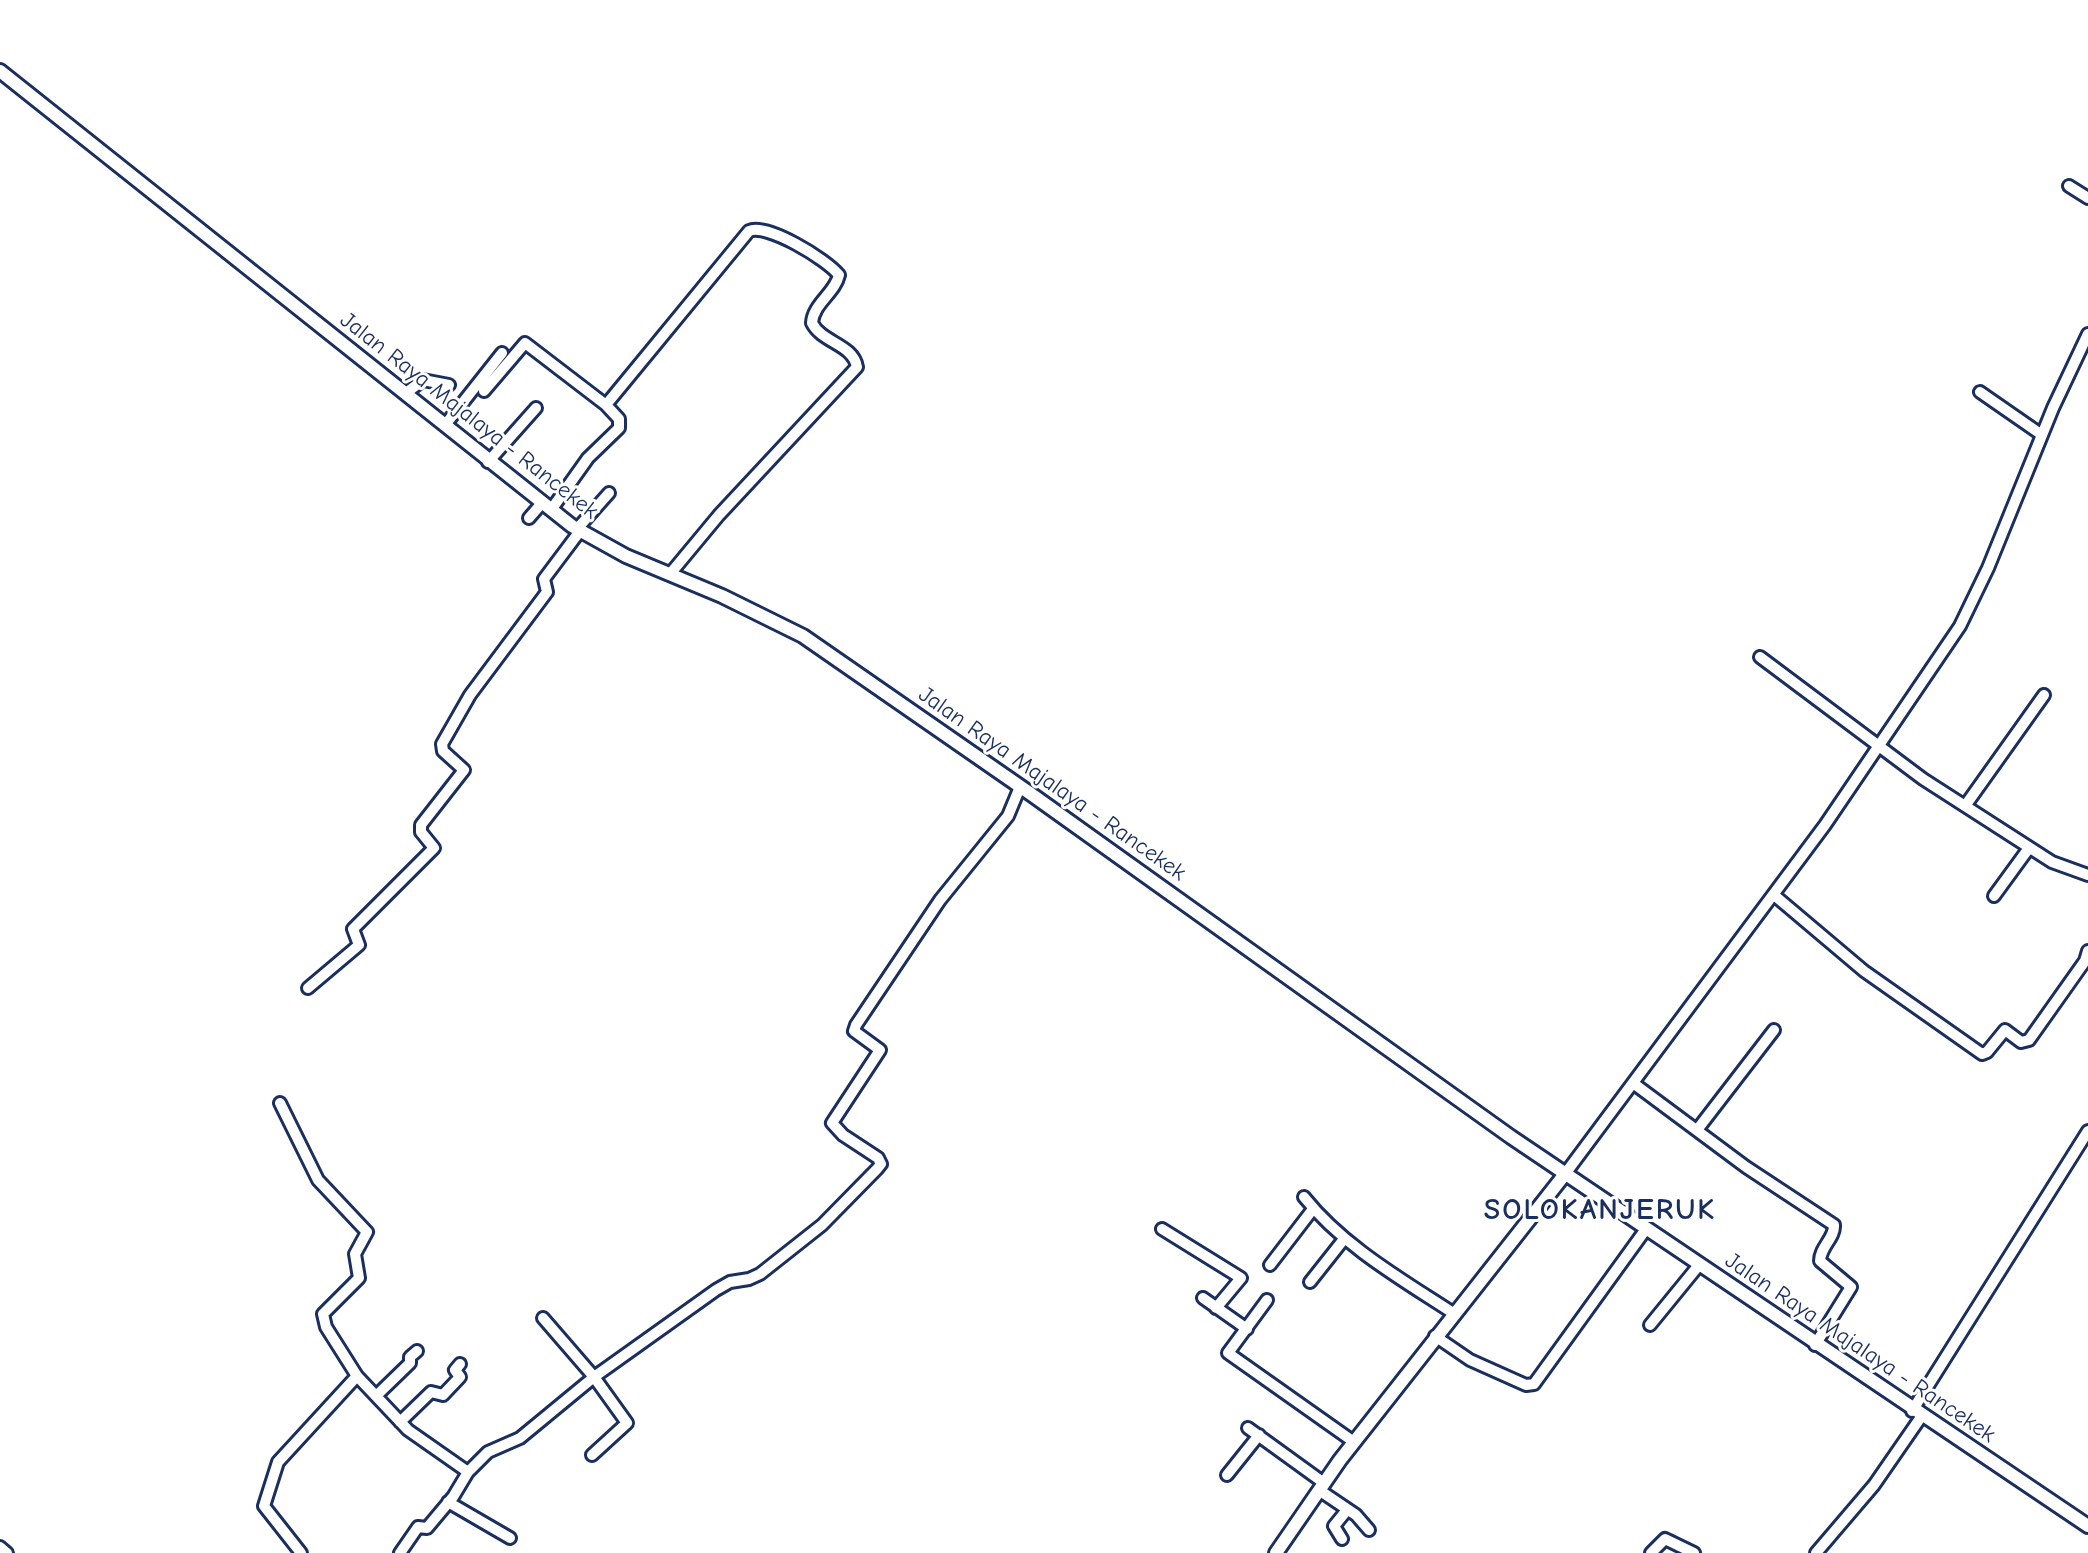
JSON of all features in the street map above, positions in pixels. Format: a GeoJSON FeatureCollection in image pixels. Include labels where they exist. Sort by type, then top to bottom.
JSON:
{"type":"FeatureCollection","features":[{"type":"Feature","properties":{"kind":"main road","name":"Jalan Raya Majalaya - Rancekek"},"geometry":{"type":"LineString","coordinates":[[0,71],[578,530],[626,556],[803,636],[1565,1174],[1917,1414],[2088,1526]]}},
{"type":"Feature","properties":{"kind":"main road"},"geometry":{"type":"LineString","coordinates":[[1276,1553],[1354,1442],[1565,1174]]}},
{"type":"Feature","properties":{"kind":"street"},"geometry":{"type":"LineString","coordinates":[[2069,186],[2088,198]]}},
{"type":"Feature","properties":{"kind":"street"},"geometry":{"type":"LineString","coordinates":[[606,405],[749,231],[762,228],[775,234],[839,275],[837,282],[813,314],[812,323],[819,333],[854,357],[857,367],[719,515],[670,574]]}},
{"type":"Feature","properties":{"kind":"street"},"geometry":{"type":"LineString","coordinates":[[1565,1174],[1774,895],[1960,626],[1988,569],[2042,435],[2088,334]]}},
{"type":"Feature","properties":{"kind":"street"},"geometry":{"type":"LineString","coordinates":[[484,391],[525,343],[606,405],[619,419],[619,428],[588,458],[546,506],[530,518]]}},
{"type":"Feature","properties":{"kind":"street"},"geometry":{"type":"LineString","coordinates":[[445,425],[502,353]]}},
{"type":"Feature","properties":{"kind":"street"},"geometry":{"type":"LineString","coordinates":[[406,393],[423,380],[449,385]]}},
{"type":"Feature","properties":{"kind":"street"},"geometry":{"type":"LineString","coordinates":[[1980,392],[2042,435]]}},
{"type":"Feature","properties":{"kind":"street"},"geometry":{"type":"LineString","coordinates":[[488,461],[536,408]]}},
{"type":"Feature","properties":{"kind":"street"},"geometry":{"type":"LineString","coordinates":[[308,988],[359,945],[353,929],[434,848],[421,832],[421,825],[464,770],[443,751],[442,744],[470,695],[547,592],[544,579],[578,530],[609,493]]}},
{"type":"Feature","properties":{"kind":"street"},"geometry":{"type":"LineString","coordinates":[[1760,657],[1878,748],[1965,806],[2052,862],[2088,875]]}},
{"type":"Feature","properties":{"kind":"street"},"geometry":{"type":"LineString","coordinates":[[1965,806],[2044,695]]}},
{"type":"Feature","properties":{"kind":"street"},"geometry":{"type":"LineString","coordinates":[[400,1553],[418,1527],[427,1528],[468,1472],[488,1452],[526,1434],[594,1377],[716,1290],[730,1282],[754,1278],[760,1274],[822,1225],[877,1169],[881,1164],[878,1158],[843,1135],[832,1123],[880,1050],[857,1035],[854,1031],[856,1024],[940,900],[1008,816],[1020,787]]}},
{"type":"Feature","properties":{"kind":"street"},"geometry":{"type":"LineString","coordinates":[[1994,896],[2029,848]]}},
{"type":"Feature","properties":{"kind":"street"},"geometry":{"type":"LineString","coordinates":[[1774,895],[1864,971],[1982,1054],[1987,1052],[2003,1030],[2021,1042],[2029,1040],[2085,961],[2088,951]]}},
{"type":"Feature","properties":{"kind":"street"},"geometry":{"type":"LineString","coordinates":[[1697,1130],[1774,1030]]}},
{"type":"Feature","properties":{"kind":"street"},"geometry":{"type":"LineString","coordinates":[[1633,1083],[1834,1225],[1834,1232],[1820,1254],[1820,1261],[1851,1287],[1815,1345]]}},
{"type":"Feature","properties":{"kind":"street"},"geometry":{"type":"LineString","coordinates":[[280,1103],[318,1180],[367,1232],[355,1254],[359,1278],[323,1314],[326,1327],[357,1376],[400,1422],[468,1472]]}},
{"type":"Feature","properties":{"kind":"street"},"geometry":{"type":"LineString","coordinates":[[1816,1553],[1874,1485],[2088,1131]]}},
{"type":"Feature","properties":{"kind":"street"},"geometry":{"type":"LineString","coordinates":[[1304,1197],[1343,1239],[1453,1313]]}},
{"type":"Feature","properties":{"kind":"street"},"geometry":{"type":"LineString","coordinates":[[1270,1265],[1313,1209]]}},
{"type":"Feature","properties":{"kind":"street"},"geometry":{"type":"LineString","coordinates":[[1162,1229],[1241,1278],[1216,1308]]}},
{"type":"Feature","properties":{"kind":"street"},"geometry":{"type":"LineString","coordinates":[[1436,1336],[1470,1360],[1526,1385],[1534,1384],[1646,1229]]}},
{"type":"Feature","properties":{"kind":"street"},"geometry":{"type":"LineString","coordinates":[[1310,1282],[1343,1239]]}},
{"type":"Feature","properties":{"kind":"street"},"geometry":{"type":"LineString","coordinates":[[1650,1325],[1699,1265]]}},
{"type":"Feature","properties":{"kind":"street"},"geometry":{"type":"LineString","coordinates":[[1203,1298],[1247,1329]]}},
{"type":"Feature","properties":{"kind":"street"},"geometry":{"type":"LineString","coordinates":[[1267,1300],[1228,1353],[1354,1442]]}},
{"type":"Feature","properties":{"kind":"street"},"geometry":{"type":"LineString","coordinates":[[543,1318],[594,1377],[628,1425],[592,1455]]}},
{"type":"Feature","properties":{"kind":"street"},"geometry":{"type":"LineString","coordinates":[[376,1396],[410,1363],[410,1357],[417,1351]]}},
{"type":"Feature","properties":{"kind":"street"},"geometry":{"type":"LineString","coordinates":[[400,1422],[431,1392],[443,1395],[460,1377],[455,1370],[460,1364]]}},
{"type":"Feature","properties":{"kind":"street"},"geometry":{"type":"LineString","coordinates":[[301,1553],[285,1530],[265,1510],[274,1470],[299,1437],[357,1376]]}},
{"type":"Feature","properties":{"kind":"street"},"geometry":{"type":"LineString","coordinates":[[1248,1428],[1322,1486],[1369,1530]]}},
{"type":"Feature","properties":{"kind":"street"},"geometry":{"type":"LineString","coordinates":[[1227,1475],[1259,1435]]}},
{"type":"Feature","properties":{"kind":"street"},"geometry":{"type":"LineString","coordinates":[[448,1502],[510,1538]]}},
{"type":"Feature","properties":{"kind":"street"},"geometry":{"type":"LineString","coordinates":[[1342,1539],[1334,1527],[1347,1510]]}},
{"type":"Feature","properties":{"kind":"street"},"geometry":{"type":"LineString","coordinates":[[1651,1553],[1665,1539],[1694,1553]]}},
{"type":"Feature","properties":{"kind":"street"},"geometry":{"type":"LineString","coordinates":[[0,1547],[6,1553]]}},
{"type":"Feature","properties":{"kind":"district","name":"SOLOKANJERUK"},"geometry":{"type":"Point","coordinates":[1600,1211]}}]}
